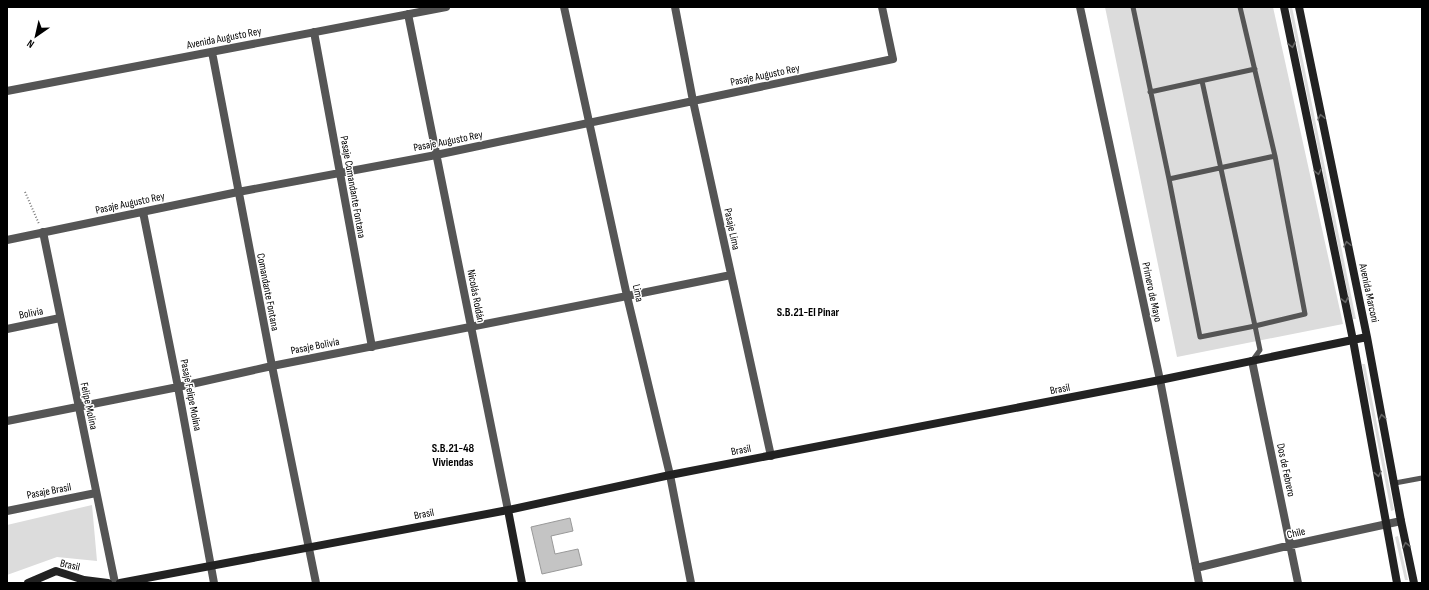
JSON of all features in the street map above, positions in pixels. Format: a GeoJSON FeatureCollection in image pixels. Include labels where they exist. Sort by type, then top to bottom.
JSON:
{"type":"FeatureCollection","features":[{"type":"Feature","properties":{"kind":"street","name":"Avenida Augusto Rey"},"geometry":{"type":"LineString","coordinates":[[7,91],[444,7]]}},
{"type":"Feature","properties":{"kind":"street","name":"Lima"},"geometry":{"type":"LineString","coordinates":[[564,7],[627,296],[670,475],[691,583]]}},
{"type":"Feature","properties":{"kind":"street","name":"Pasaje Lima"},"geometry":{"type":"LineString","coordinates":[[675,7],[693,101],[771,456]]}},
{"type":"Feature","properties":{"kind":"street","name":"Pasaje Augusto Rey"},"geometry":{"type":"LineString","coordinates":[[7,240],[238,192],[436,155],[893,59],[882,7]]}},
{"type":"Feature","properties":{"kind":"street","name":"Primero de Mayo"},"geometry":{"type":"LineString","coordinates":[[1080,7],[1160,380],[1198,583]]}},
{"type":"Feature","properties":{"kind":"street"},"geometry":{"type":"LineString","coordinates":[[1284,7],[1353,340],[1397,583]]}},
{"type":"Feature","properties":{"kind":"street","name":"Avenida Marconi"},"geometry":{"type":"LineString","coordinates":[[1299,7],[1367,337],[1401,522],[1414,583]]}},
{"type":"Feature","properties":{"kind":"street","name":"Nicolás Roldán"},"geometry":{"type":"LineString","coordinates":[[408,14],[522,583]]}},
{"type":"Feature","properties":{"kind":"street","name":"Pasaje Comandante Fontana"},"geometry":{"type":"LineString","coordinates":[[314,32],[372,347]]}},
{"type":"Feature","properties":{"kind":"street","name":"Comandante Fontana"},"geometry":{"type":"LineString","coordinates":[[212,52],[272,366],[316,583]]}},
{"type":"Feature","properties":{"kind":"street","name":"Pasaje Felipe Molina"},"geometry":{"type":"LineString","coordinates":[[143,212],[178,387],[214,583]]}},
{"type":"Feature","properties":{"kind":"street","name":"Felipe Molina"},"geometry":{"type":"LineString","coordinates":[[43,232],[115,583]]}},
{"type":"Feature","properties":{"kind":"street","name":"Pasaje Bolivia"},"geometry":{"type":"LineString","coordinates":[[7,421],[178,387],[272,366],[731,275]]}},
{"type":"Feature","properties":{"kind":"street","name":"Bolivia"},"geometry":{"type":"LineString","coordinates":[[7,329],[60,318]]}},
{"type":"Feature","properties":{"kind":"street","name":"Brasil"},"geometry":{"type":"LineString","coordinates":[[120,583],[508,510],[670,475],[1160,380],[1367,337]]}},
{"type":"Feature","properties":{"kind":"street","name":"Dos de Febrero"},"geometry":{"type":"LineString","coordinates":[[1252,360],[1298,583]]}},
{"type":"Feature","properties":{"kind":"street","name":"Pasaje Brasil"},"geometry":{"type":"LineString","coordinates":[[7,511],[96,493]]}},
{"type":"Feature","properties":{"kind":"street","name":"Chile"},"geometry":{"type":"LineString","coordinates":[[1196,568],[1291,545],[1401,522]]}},
{"type":"Feature","properties":{"kind":"street","name":"Brasil"},"geometry":{"type":"LineString","coordinates":[[28,583],[38,581],[56,571],[84,580],[108,583]]}},
{"type":"Feature","properties":{"kind":"lane"},"geometry":{"type":"LineString","coordinates":[[1133,7],[1200,337],[1305,314],[1275,156],[1240,7]]}},
{"type":"Feature","properties":{"kind":"lane"},"geometry":{"type":"LineString","coordinates":[[1150,92],[1255,69]]}},
{"type":"Feature","properties":{"kind":"lane"},"geometry":{"type":"LineString","coordinates":[[1202,81],[1260,350],[1252,360]]}},
{"type":"Feature","properties":{"kind":"lane"},"geometry":{"type":"LineString","coordinates":[[1169,179],[1275,156]]}},
{"type":"Feature","properties":{"kind":"lane"},"geometry":{"type":"LineString","coordinates":[[1394,483],[1422,478]]}},
{"type":"Feature","properties":{"kind":"path"},"geometry":{"type":"LineString","coordinates":[[25,192],[43,232]]}},
{"type":"Feature","properties":{"kind":"shaded area"},"geometry":{"type":"Polygon","coordinates":[[[1105,7],[1273,7],[1343,324],[1177,357],[1105,7]]]}},
{"type":"Feature","properties":{"kind":"shaded area"},"geometry":{"type":"Polygon","coordinates":[[[1289,7],[1292,7],[1356,319],[1353,319],[1289,7]]]}},
{"type":"Feature","properties":{"kind":"shaded area"},"geometry":{"type":"Polygon","coordinates":[[[1362,364],[1365,364],[1394,510],[1391,511],[1362,364]]]}},
{"type":"Feature","properties":{"kind":"shaded area"},"geometry":{"type":"Polygon","coordinates":[[[92,505],[97,561],[57,557],[7,575],[7,525],[92,505]]]}},
{"type":"Feature","properties":{"kind":"shaded area"},"geometry":{"type":"Polygon","coordinates":[[[1398,536],[1408,580],[1405,580],[1395,537],[1398,536]]]}},
{"type":"Feature","properties":{"kind":"building"},"geometry":{"type":"Polygon","coordinates":[[[570,518],[573,531],[551,536],[555,554],[578,549],[582,565],[542,574],[531,527],[570,518]]]}},
{"type":"Feature","properties":{"kind":"district","name":"S.B.21-El Pinar"},"geometry":{"type":"Point","coordinates":[808,312]}},
{"type":"Feature","properties":{"kind":"district","name":"S.B.21-48 Viviendas"},"geometry":{"type":"Point","coordinates":[453,455]}}]}
